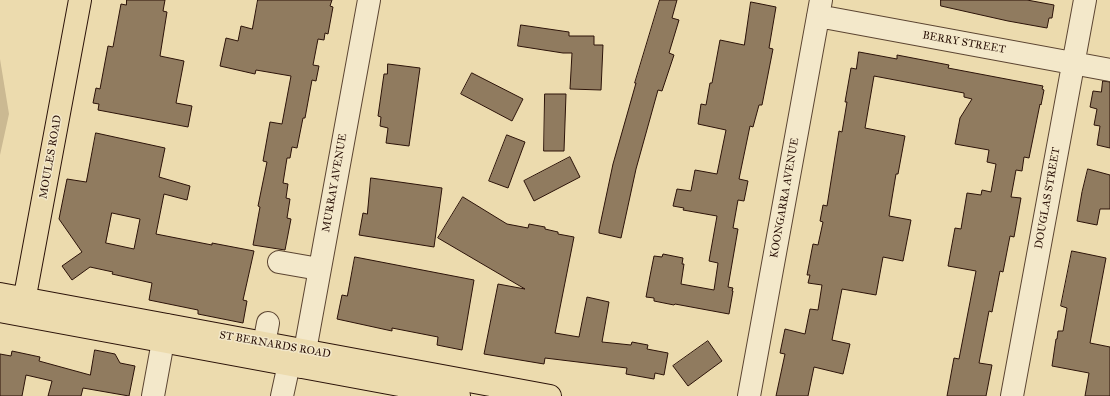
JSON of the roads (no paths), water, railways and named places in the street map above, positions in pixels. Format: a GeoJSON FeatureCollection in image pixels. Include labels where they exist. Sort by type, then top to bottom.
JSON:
{"type":"FeatureCollection","features":[{"type":"Feature","properties":{"kind":"main road","name":"MOULES ROAD"},"geometry":{"type":"LineString","coordinates":[[23,306],[80,0]]}},
{"type":"Feature","properties":{"kind":"main road","name":"ST BERNARDS ROAD"},"geometry":{"type":"LineString","coordinates":[[0,294],[23,306],[164,333],[459,396]]}},
{"type":"Feature","properties":{"kind":"main road","name":"ST BERNARDS ROAD"},"geometry":{"type":"LineString","coordinates":[[0,311],[23,306]]}},
{"type":"Feature","properties":{"kind":"main road","name":"ST BERNARDS ROAD"},"geometry":{"type":"LineString","coordinates":[[164,333],[266,333],[298,361],[550,396]]}},
{"type":"Feature","properties":{"kind":"street","name":"MURRAY AVENUE"},"geometry":{"type":"LineString","coordinates":[[282,396],[298,361],[319,269],[369,0]]}},
{"type":"Feature","properties":{"kind":"street","name":"DOUGLAS STREET"},"geometry":{"type":"LineString","coordinates":[[1012,396],[1085,0]]}},
{"type":"Feature","properties":{"kind":"street","name":"BERRY STREET"},"geometry":{"type":"LineString","coordinates":[[819,8],[1110,70]]}},
{"type":"Feature","properties":{"kind":"street","name":"KOONGARRA AVENUE"},"geometry":{"type":"LineString","coordinates":[[749,396],[819,8]]}},
{"type":"Feature","properties":{"kind":"street"},"geometry":{"type":"LineString","coordinates":[[279,262],[319,269]]}},
{"type":"Feature","properties":{"kind":"street"},"geometry":{"type":"LineString","coordinates":[[153,396],[164,333]]}}]}
